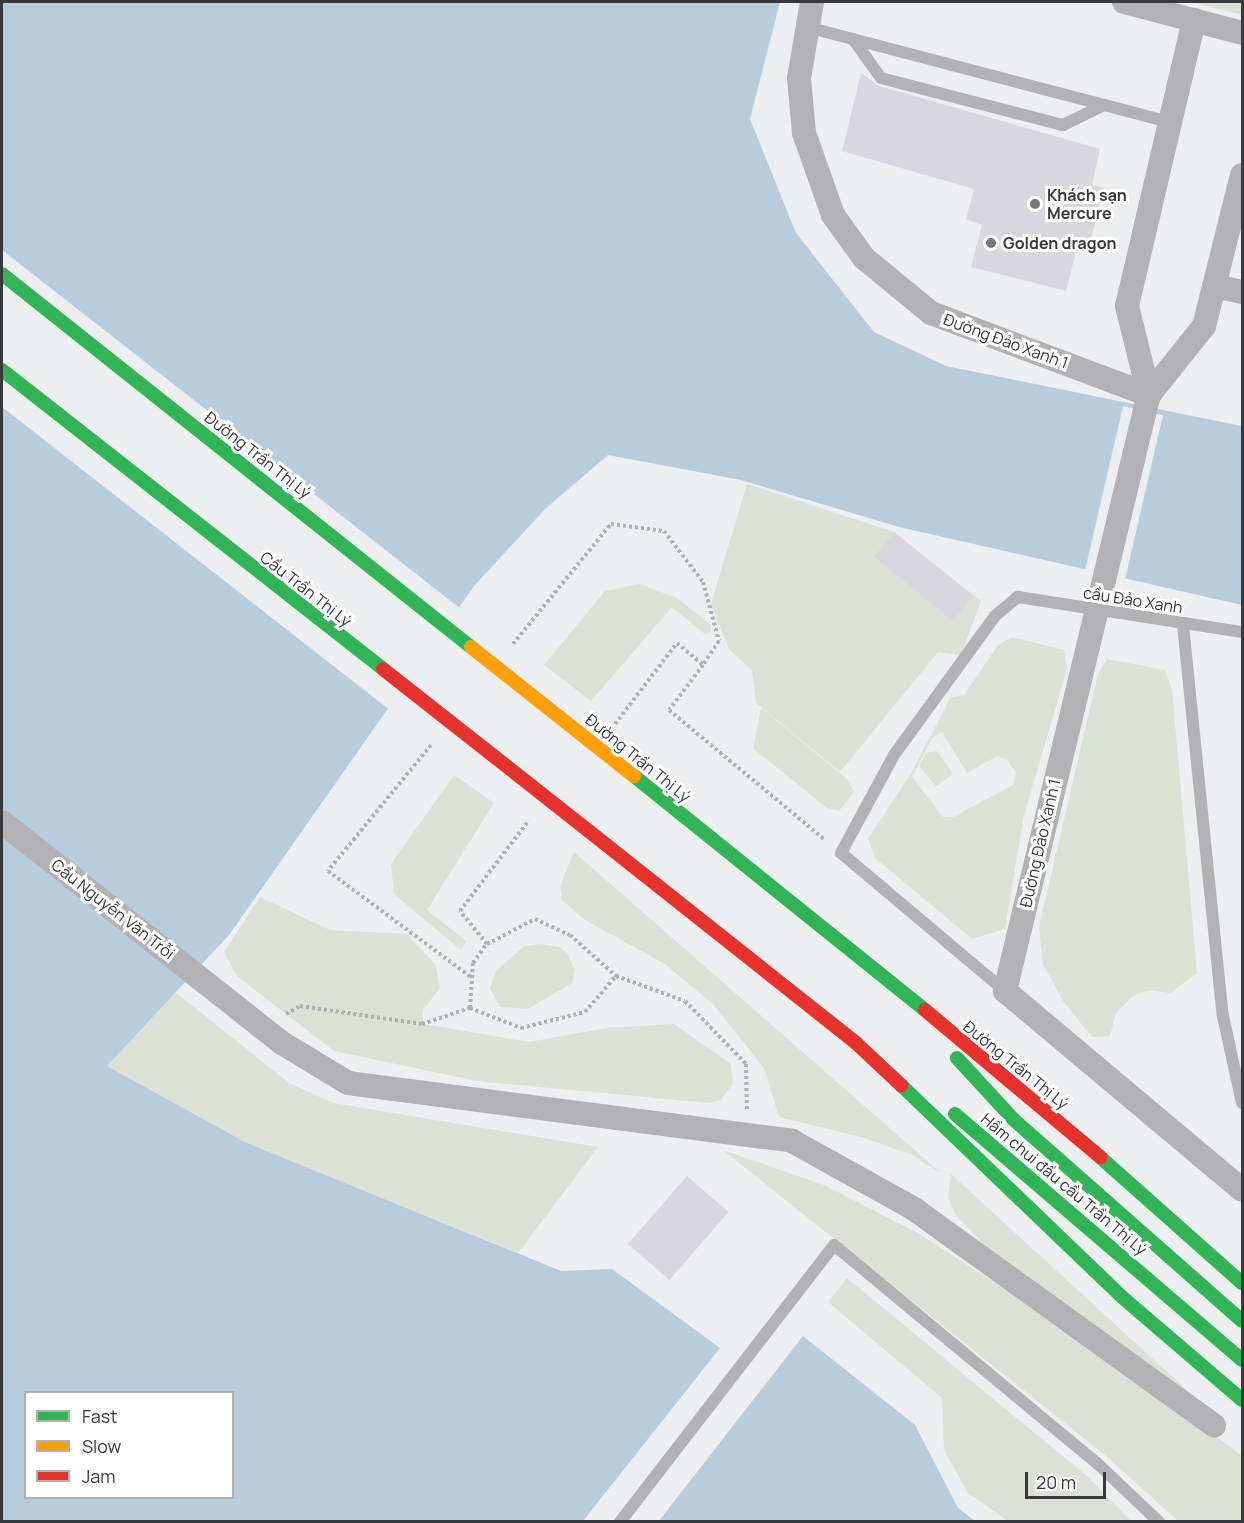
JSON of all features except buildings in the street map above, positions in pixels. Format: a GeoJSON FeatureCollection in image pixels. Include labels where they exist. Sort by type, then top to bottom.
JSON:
{"type":"FeatureCollection","features":[{"type":"Feature","properties":{"kind":"main road","name":"Đường Trần Thị Lý"},"geometry":{"type":"LineString","coordinates":[[2,274],[634,776],[891,986],[1033,1097],[1242,1282]]}},
{"type":"Feature","properties":{"kind":"main road","name":"Cầu Trần Thị Lý"},"geometry":{"type":"LineString","coordinates":[[2,370],[856,1043]]}},
{"type":"Feature","properties":{"kind":"main road","name":"Hầm chui đầu cầu Trần Thị Lý"},"geometry":{"type":"LineString","coordinates":[[891,986],[1013,1119],[1242,1321]]}},
{"type":"Feature","properties":{"kind":"main road","name":"Hầm chui đầu cầu Trần Thị Lý"},"geometry":{"type":"LineString","coordinates":[[856,1043],[994,1142],[1242,1360]]}},
{"type":"Feature","properties":{"kind":"main road"},"geometry":{"type":"LineString","coordinates":[[856,1043],[1122,1297],[1242,1400]]}},
{"type":"Feature","properties":{"kind":"street","name":"Đường Đảo Xanh 1"},"geometry":{"type":"LineString","coordinates":[[812,2],[799,78],[804,133],[833,215],[864,258],[931,314],[1147,402]]}},
{"type":"Feature","properties":{"kind":"street"},"geometry":{"type":"LineString","coordinates":[[1124,2],[1242,33]]}},
{"type":"Feature","properties":{"kind":"street","name":"Đường Đảo Xanh 1"},"geometry":{"type":"LineString","coordinates":[[1147,402],[1127,306],[1194,20]]}},
{"type":"Feature","properties":{"kind":"street","name":"Đường Đảo Xanh 1"},"geometry":{"type":"LineString","coordinates":[[1005,991],[1094,612],[1147,402],[1204,326],[1242,175]]}},
{"type":"Feature","properties":{"kind":"street"},"geometry":{"type":"LineString","coordinates":[[1214,286],[1242,292]]}},
{"type":"Feature","properties":{"kind":"street","name":"Cầu Nguyễn Văn Trỗi"},"geometry":{"type":"LineString","coordinates":[[2,822],[264,1028],[348,1083],[792,1141],[914,1209],[1214,1425]]}},
{"type":"Feature","properties":{"kind":"street"},"geometry":{"type":"LineString","coordinates":[[1005,991],[1242,1190]]}},
{"type":"Feature","properties":{"kind":"lane"},"geometry":{"type":"LineString","coordinates":[[807,27],[1170,122]]}},
{"type":"Feature","properties":{"kind":"lane"},"geometry":{"type":"LineString","coordinates":[[853,39],[881,78],[1063,125],[1104,105]]}},
{"type":"Feature","properties":{"kind":"lane","name":"cầu Đảo Xanh"},"geometry":{"type":"LineString","coordinates":[[841,853],[894,755],[995,616],[1018,597],[1094,612],[1242,632]]}},
{"type":"Feature","properties":{"kind":"lane"},"geometry":{"type":"LineString","coordinates":[[1183,625],[1223,1016],[1242,1101]]}},
{"type":"Feature","properties":{"kind":"lane"},"geometry":{"type":"LineString","coordinates":[[841,853],[1005,991]]}},
{"type":"Feature","properties":{"kind":"lane"},"geometry":{"type":"LineString","coordinates":[[620,1521],[834,1245],[1100,1465],[1159,1521]]}},
{"type":"Feature","properties":{"kind":"path"},"geometry":{"type":"LineString","coordinates":[[607,734],[677,643],[703,665],[669,710],[841,853]]}},
{"type":"Feature","properties":{"kind":"path"},"geometry":{"type":"LineString","coordinates":[[487,944],[460,912],[546,798]]}},
{"type":"Feature","properties":{"kind":"path"},"geometry":{"type":"LineString","coordinates":[[470,1008],[473,963],[487,944],[535,919],[570,935],[616,976],[685,1001],[746,1064],[748,1108],[740,1135]]}},
{"type":"Feature","properties":{"kind":"path"},"geometry":{"type":"LineString","coordinates":[[264,1028],[300,1006],[422,1024],[470,1008],[521,1028],[585,1012],[616,976]]}},
{"type":"Feature","properties":{"kind":"shaded area"},"geometry":{"type":"Polygon","coordinates":[[[1191,2],[1242,2],[1242,15],[1191,2]]]}},
{"type":"Feature","properties":{"kind":"shaded area"},"geometry":{"type":"Polygon","coordinates":[[[747,484],[894,532],[981,601],[961,655],[938,652],[840,772],[756,703],[752,671],[729,649],[711,604],[747,484]]]}},
{"type":"Feature","properties":{"kind":"shaded area"},"geometry":{"type":"Polygon","coordinates":[[[640,584],[677,598],[711,625],[711,631],[706,635],[672,607],[591,701],[544,665],[605,591],[640,584]]]}},
{"type":"Feature","properties":{"kind":"shaded area"},"geometry":{"type":"Polygon","coordinates":[[[1012,637],[1064,650],[1067,669],[1024,815],[1005,929],[972,939],[875,858],[868,839],[912,772],[950,698],[964,695],[998,645],[1012,637]],[[942,732],[932,738],[912,777],[943,817],[953,817],[1013,785],[1016,773],[1007,760],[997,756],[967,773],[942,732]]]}},
{"type":"Feature","properties":{"kind":"shaded area"},"geometry":{"type":"Polygon","coordinates":[[[1107,659],[1165,670],[1172,689],[1197,973],[1170,993],[1150,990],[1133,996],[1116,1013],[1110,1036],[1092,1037],[1063,1001],[1043,964],[1039,927],[1098,674],[1107,659]]]}},
{"type":"Feature","properties":{"kind":"shaded area"},"geometry":{"type":"Polygon","coordinates":[[[761,708],[847,779],[854,792],[839,811],[827,808],[753,748],[761,708]]]}},
{"type":"Feature","properties":{"kind":"shaded area"},"geometry":{"type":"Polygon","coordinates":[[[937,751],[953,774],[936,786],[919,766],[926,753],[937,751]]]}},
{"type":"Feature","properties":{"kind":"shaded area"},"geometry":{"type":"Polygon","coordinates":[[[454,775],[494,803],[427,910],[466,941],[461,950],[394,894],[391,864],[454,775]]]}},
{"type":"Feature","properties":{"kind":"shaded area"},"geometry":{"type":"Polygon","coordinates":[[[574,852],[941,1173],[910,1154],[861,1137],[779,1117],[764,1068],[713,1004],[665,964],[585,920],[562,900],[560,886],[574,852]]]}},
{"type":"Feature","properties":{"kind":"shaded area"},"geometry":{"type":"Polygon","coordinates":[[[260,897],[330,930],[407,934],[435,964],[440,988],[423,1010],[423,1024],[529,1042],[606,1028],[674,1024],[731,1064],[733,1083],[721,1100],[709,1103],[477,1081],[334,1051],[237,976],[224,952],[260,897]]]}},
{"type":"Feature","properties":{"kind":"shaded area"},"geometry":{"type":"Polygon","coordinates":[[[539,944],[560,947],[568,955],[575,970],[572,983],[528,1009],[500,1007],[490,988],[496,971],[523,947],[539,944]]]}},
{"type":"Feature","properties":{"kind":"shaded area"},"geometry":{"type":"Polygon","coordinates":[[[174,991],[289,1083],[333,1103],[598,1147],[518,1253],[245,1142],[107,1066],[174,991]]]}},
{"type":"Feature","properties":{"kind":"shaded area"},"geometry":{"type":"Polygon","coordinates":[[[723,1150],[824,1185],[918,1233],[1133,1373],[1242,1456],[1242,1521],[1178,1521],[1106,1456],[723,1150]]]}},
{"type":"Feature","properties":{"kind":"shaded area"},"geometry":{"type":"Polygon","coordinates":[[[951,1174],[1190,1393],[1018,1280],[956,1215],[948,1198],[951,1174]]]}},
{"type":"Feature","properties":{"kind":"shaded area"},"geometry":{"type":"Polygon","coordinates":[[[847,1278],[1088,1477],[1131,1521],[1008,1521],[968,1493],[944,1450],[942,1398],[828,1302],[847,1278]]]}},
{"type":"Feature","properties":{"kind":"water"},"geometry":{"type":"Polygon","coordinates":[[[2,2],[780,2],[750,119],[796,233],[874,332],[946,366],[1242,426],[1242,605],[899,527],[741,480],[608,455],[545,509],[474,586],[229,935],[107,1066],[245,1142],[561,1271],[612,1269],[720,1348],[583,1521],[2,1522],[2,2]]]}},
{"type":"Feature","properties":{"kind":"water"},"geometry":{"type":"Polygon","coordinates":[[[803,1336],[915,1425],[958,1508],[975,1521],[659,1521],[803,1336]]]}},
{"type":"Feature","properties":{"kind":"pier"},"geometry":{"type":"Polygon","coordinates":[[[2,250],[461,609],[391,711],[2,407],[2,250]]]}},
{"type":"Feature","properties":{"kind":"pier"},"geometry":{"type":"Polygon","coordinates":[[[1123,406],[1163,415],[1125,579],[1085,570],[1123,406]]]}},
{"type":"Feature","properties":{"kind":"traffic: fast"},"geometry":{"type":"LineString","coordinates":[[2,274],[471,647]]}},
{"type":"Feature","properties":{"kind":"traffic: fast"},"geometry":{"type":"LineString","coordinates":[[2,370],[383,669]]}},
{"type":"Feature","properties":{"kind":"traffic: fast"},"geometry":{"type":"LineString","coordinates":[[634,776],[925,1010]]}},
{"type":"Feature","properties":{"kind":"traffic: fast"},"geometry":{"type":"LineString","coordinates":[[957,1058],[1013,1119],[1242,1321]]}},
{"type":"Feature","properties":{"kind":"traffic: fast"},"geometry":{"type":"LineString","coordinates":[[901,1085],[1122,1297],[1242,1400]]}},
{"type":"Feature","properties":{"kind":"traffic: fast"},"geometry":{"type":"LineString","coordinates":[[955,1114],[1242,1360]]}},
{"type":"Feature","properties":{"kind":"traffic: fast"},"geometry":{"type":"LineString","coordinates":[[1100,1157],[1242,1283]]}},
{"type":"Feature","properties":{"kind":"traffic: jam"},"geometry":{"type":"LineString","coordinates":[[383,669],[590,832]]}},
{"type":"Feature","properties":{"kind":"traffic: jam"},"geometry":{"type":"LineString","coordinates":[[590,832],[856,1043],[901,1085]]}},
{"type":"Feature","properties":{"kind":"traffic: jam"},"geometry":{"type":"LineString","coordinates":[[925,1010],[1100,1157]]}},
{"type":"Feature","properties":{"kind":"traffic: slow"},"geometry":{"type":"LineString","coordinates":[[471,647],[634,776]]}},
{"type":"Feature","properties":{"kind":"place","name":"Khách sạn Mercure"},"geometry":{"type":"Point","coordinates":[1035,204]}},
{"type":"Feature","properties":{"kind":"place","name":"Golden dragon"},"geometry":{"type":"Point","coordinates":[991,243]}}]}
